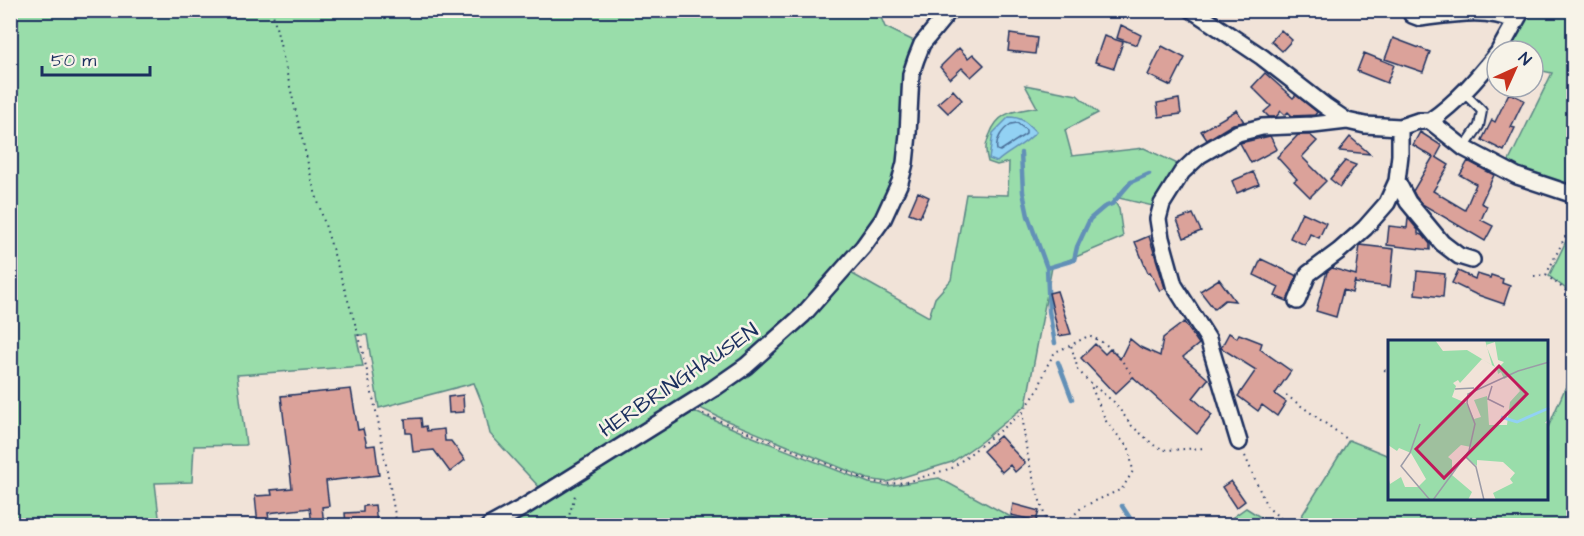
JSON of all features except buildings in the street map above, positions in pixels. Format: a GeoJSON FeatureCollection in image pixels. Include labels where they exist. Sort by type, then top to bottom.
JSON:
{"type":"FeatureCollection","features":[{"type":"Feature","properties":{"kind":"street","name":"HERBRINGHAUSEN"},"geometry":{"type":"LineString","coordinates":[[489,525],[575,475],[734,374],[783,334],[825,291],[863,248],[893,200],[905,163],[911,74],[922,44],[950,10]]}},
{"type":"Feature","properties":{"kind":"street"},"geometry":{"type":"LineString","coordinates":[[1192,10],[1262,57],[1324,106],[1347,121]]}},
{"type":"Feature","properties":{"kind":"street"},"geometry":{"type":"LineString","coordinates":[[1412,15],[1420,18],[1478,11],[1519,16],[1506,39]]}},
{"type":"Feature","properties":{"kind":"street"},"geometry":{"type":"LineString","coordinates":[[1239,442],[1208,339],[1174,285],[1161,238],[1158,219],[1162,204],[1182,172],[1200,155],[1238,133],[1262,127],[1347,121],[1365,125],[1400,127],[1430,121],[1451,107],[1485,68]]}},
{"type":"Feature","properties":{"kind":"street"},"geometry":{"type":"LineString","coordinates":[[1430,121],[1464,148],[1517,176],[1574,195]]}},
{"type":"Feature","properties":{"kind":"street"},"geometry":{"type":"LineString","coordinates":[[1297,301],[1308,274],[1356,238],[1378,215],[1391,196],[1397,181],[1400,127]]}},
{"type":"Feature","properties":{"kind":"street"},"geometry":{"type":"LineString","coordinates":[[1397,181],[1408,202],[1442,243],[1459,256],[1472,260]]}},
{"type":"Feature","properties":{"kind":"lane"},"geometry":{"type":"LineString","coordinates":[[1464,93],[1482,111],[1479,126],[1464,148]]}},
{"type":"Feature","properties":{"kind":"path"},"geometry":{"type":"LineString","coordinates":[[272,10],[313,185],[360,340],[380,430],[397,525]]}},
{"type":"Feature","properties":{"kind":"path"},"geometry":{"type":"LineString","coordinates":[[1546,275],[1574,219]]}},
{"type":"Feature","properties":{"kind":"path"},"geometry":{"type":"LineString","coordinates":[[1534,276],[1546,275],[1574,297]]}},
{"type":"Feature","properties":{"kind":"path"},"geometry":{"type":"LineString","coordinates":[[689,403],[699,412],[860,478],[887,484],[906,482],[952,468],[1023,412],[1038,390],[1047,364],[1055,352],[1088,336],[1107,344],[1116,352],[1134,378]]}},
{"type":"Feature","properties":{"kind":"path"},"geometry":{"type":"LineString","coordinates":[[1071,345],[1078,370],[1114,402],[1132,426],[1155,446],[1166,450],[1204,448]]}},
{"type":"Feature","properties":{"kind":"path"},"geometry":{"type":"LineString","coordinates":[[1384,369],[1388,371]]}},
{"type":"Feature","properties":{"kind":"path"},"geometry":{"type":"LineString","coordinates":[[1054,525],[1071,518],[1082,507],[1122,489],[1132,471],[1129,449],[1106,421],[1090,383]]}},
{"type":"Feature","properties":{"kind":"path"},"geometry":{"type":"LineString","coordinates":[[1286,395],[1347,439]]}},
{"type":"Feature","properties":{"kind":"path"},"geometry":{"type":"LineString","coordinates":[[1023,412],[1027,457],[1048,525]]}},
{"type":"Feature","properties":{"kind":"path"},"geometry":{"type":"LineString","coordinates":[[1239,442],[1267,507],[1290,525]]}},
{"type":"Feature","properties":{"kind":"path"},"geometry":{"type":"LineString","coordinates":[[566,525],[578,482],[575,475]]}},
{"type":"Feature","properties":{"kind":"green space"},"geometry":{"type":"Polygon","coordinates":[[[878,10],[885,27],[918,43],[901,161],[889,199],[875,225],[848,259],[810,300],[775,332],[700,388],[541,489],[490,434],[484,408],[474,383],[379,408],[367,335],[356,335],[363,366],[237,375],[246,445],[194,446],[192,482],[155,483],[160,525],[11,526],[10,11],[878,10]]]}},
{"type":"Feature","properties":{"kind":"green space"},"geometry":{"type":"Polygon","coordinates":[[[1527,11],[1573,11],[1573,188],[1507,165],[1539,99],[1545,99],[1545,87],[1552,73],[1545,72],[1545,39],[1510,39],[1527,11]]]}},
{"type":"Feature","properties":{"kind":"green space"},"geometry":{"type":"Polygon","coordinates":[[[1025,85],[1077,95],[1098,113],[1065,130],[1072,156],[1144,148],[1182,166],[1157,207],[1119,198],[1115,202],[1119,209],[1123,237],[1052,267],[1026,405],[952,462],[887,482],[868,479],[725,420],[696,404],[847,271],[929,317],[935,298],[951,280],[966,194],[1008,195],[1009,162],[997,165],[988,162],[986,145],[994,126],[1003,116],[1037,107],[1025,85]]]}},
{"type":"Feature","properties":{"kind":"green space"},"geometry":{"type":"Polygon","coordinates":[[[1573,227],[1573,294],[1549,276],[1573,227]]]}},
{"type":"Feature","properties":{"kind":"green space"},"geometry":{"type":"Polygon","coordinates":[[[1573,370],[1573,525],[1296,525],[1349,440],[1388,456],[1388,500],[1548,500],[1548,428],[1573,370]]]}},
{"type":"Feature","properties":{"kind":"green space"},"geometry":{"type":"Polygon","coordinates":[[[688,409],[869,483],[888,486],[939,478],[1009,516],[1032,525],[498,526],[688,409]]]}},
{"type":"Feature","properties":{"kind":"green space"},"geometry":{"type":"Polygon","coordinates":[[[1246,508],[1273,525],[1222,525],[1246,508]]]}},
{"type":"Feature","properties":{"kind":"water"},"geometry":{"type":"Polygon","coordinates":[[[1009,117],[1021,119],[1036,132],[997,162],[989,159],[993,133],[1009,117]]]}},
{"type":"Feature","properties":{"kind":"waterway"},"geometry":{"type":"LineString","coordinates":[[1021,153],[1023,192],[1028,216],[1047,268],[1049,311],[1055,343]]}},
{"type":"Feature","properties":{"kind":"waterway"},"geometry":{"type":"LineString","coordinates":[[1047,268],[1074,260],[1077,247],[1090,219],[1104,207],[1112,204],[1131,182],[1149,174]]}},
{"type":"Feature","properties":{"kind":"waterway"},"geometry":{"type":"LineString","coordinates":[[1058,362],[1072,399]]}},
{"type":"Feature","properties":{"kind":"waterway"},"geometry":{"type":"LineString","coordinates":[[1122,506],[1135,526]]}}]}
